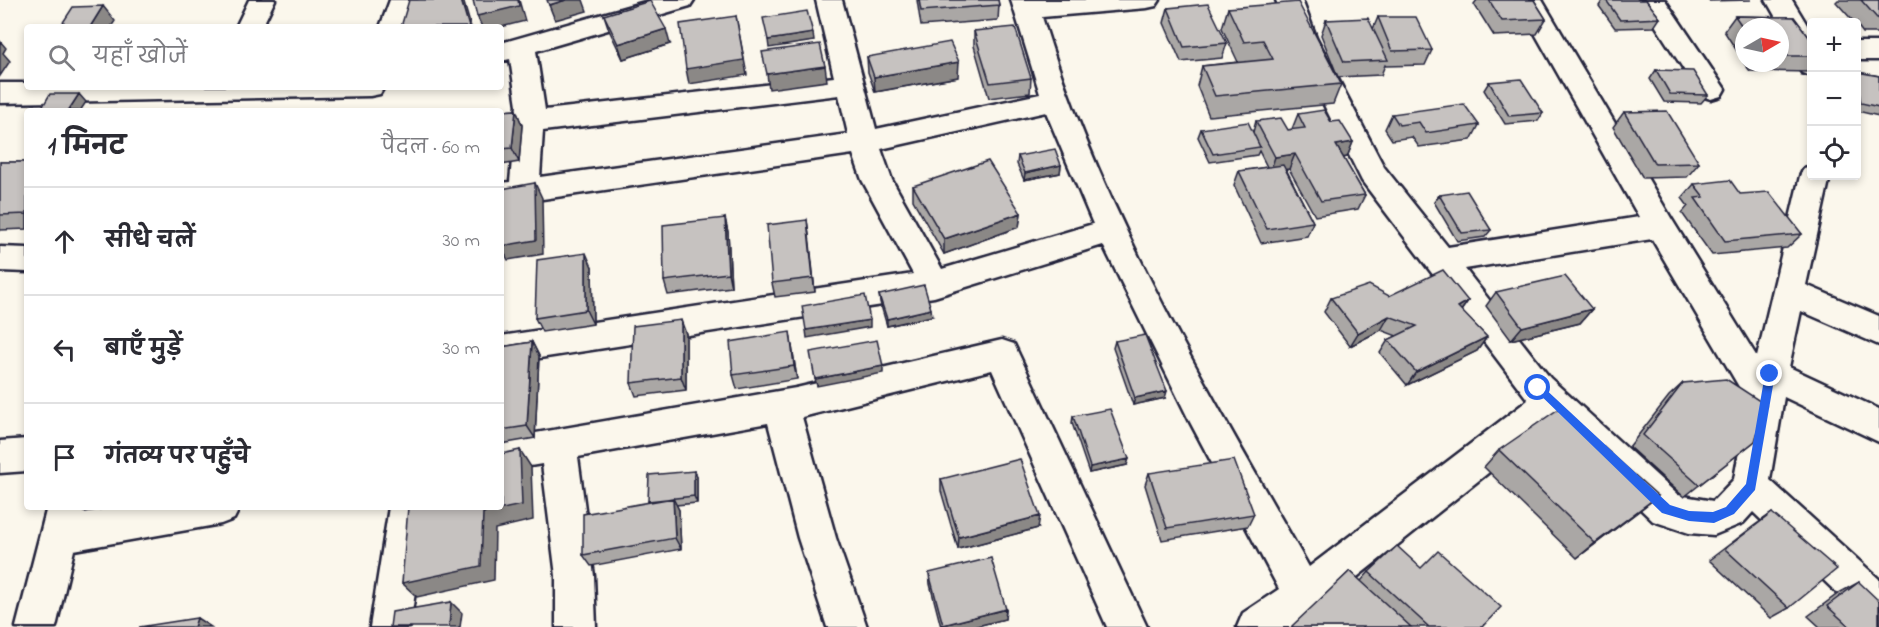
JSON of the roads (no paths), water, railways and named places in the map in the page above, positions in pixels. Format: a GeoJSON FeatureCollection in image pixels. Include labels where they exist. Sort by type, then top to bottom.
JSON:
{"type":"FeatureCollection","features":[{"type":"Feature","properties":{"kind":"street"},"geometry":{"type":"LineString","coordinates":[[250,24],[262,0]]}},
{"type":"Feature","properties":{"kind":"street"},"geometry":{"type":"LineString","coordinates":[[394,24],[403,0]]}},
{"type":"Feature","properties":{"kind":"street"},"geometry":{"type":"LineString","coordinates":[[681,0],[511,49],[531,105],[530,122],[513,193],[865,142],[1056,100]]}},
{"type":"Feature","properties":{"kind":"street"},"geometry":{"type":"LineString","coordinates":[[829,0],[849,84],[878,180],[934,284]]}},
{"type":"Feature","properties":{"kind":"street"},"geometry":{"type":"LineString","coordinates":[[1147,0],[1025,5],[1056,100],[1112,230],[1225,451],[1304,595]]}},
{"type":"Feature","properties":{"kind":"street"},"geometry":{"type":"LineString","coordinates":[[1289,0],[1303,37],[1373,173],[1538,388],[1666,509],[1689,516],[1714,518],[1730,511],[1751,486],[1768,388],[1814,180]]}},
{"type":"Feature","properties":{"kind":"street"},"geometry":{"type":"LineString","coordinates":[[1529,0],[1660,226],[1768,388],[1879,426]]}},
{"type":"Feature","properties":{"kind":"street"},"geometry":{"type":"LineString","coordinates":[[1652,0],[1711,89]]}},
{"type":"Feature","properties":{"kind":"street"},"geometry":{"type":"LineString","coordinates":[[1779,0],[1807,50]]}},
{"type":"Feature","properties":{"kind":"street"},"geometry":{"type":"LineString","coordinates":[[1861,51],[1879,51]]}},
{"type":"Feature","properties":{"kind":"street"},"geometry":{"type":"LineString","coordinates":[[530,122],[849,84]]}},
{"type":"Feature","properties":{"kind":"street"},"geometry":{"type":"LineString","coordinates":[[0,93],[218,95],[313,90]]}},
{"type":"Feature","properties":{"kind":"street"},"geometry":{"type":"LineString","coordinates":[[1440,261],[1660,226]]}},
{"type":"Feature","properties":{"kind":"street"},"geometry":{"type":"LineString","coordinates":[[504,350],[934,284],[1112,230]]}},
{"type":"Feature","properties":{"kind":"street"},"geometry":{"type":"LineString","coordinates":[[0,259],[24,260]]}},
{"type":"Feature","properties":{"kind":"street"},"geometry":{"type":"LineString","coordinates":[[1789,292],[1879,331]]}},
{"type":"Feature","properties":{"kind":"street"},"geometry":{"type":"LineString","coordinates":[[504,454],[781,405],[1002,354],[1127,627]]}},
{"type":"Feature","properties":{"kind":"street"},"geometry":{"type":"LineString","coordinates":[[1260,626],[1304,595],[1552,402]]}},
{"type":"Feature","properties":{"kind":"street"},"geometry":{"type":"LineString","coordinates":[[781,405],[817,538],[847,627]]}},
{"type":"Feature","properties":{"kind":"street"},"geometry":{"type":"LineString","coordinates":[[558,444],[575,576],[576,627]]}},
{"type":"Feature","properties":{"kind":"street"},"geometry":{"type":"LineString","coordinates":[[0,457],[24,455]]}},
{"type":"Feature","properties":{"kind":"street"},"geometry":{"type":"LineString","coordinates":[[1751,486],[1879,606]]}},
{"type":"Feature","properties":{"kind":"street"},"geometry":{"type":"LineString","coordinates":[[36,627],[62,521],[187,510]]}},
{"type":"Feature","properties":{"kind":"street"},"geometry":{"type":"LineString","coordinates":[[390,627],[408,510]]}}]}
